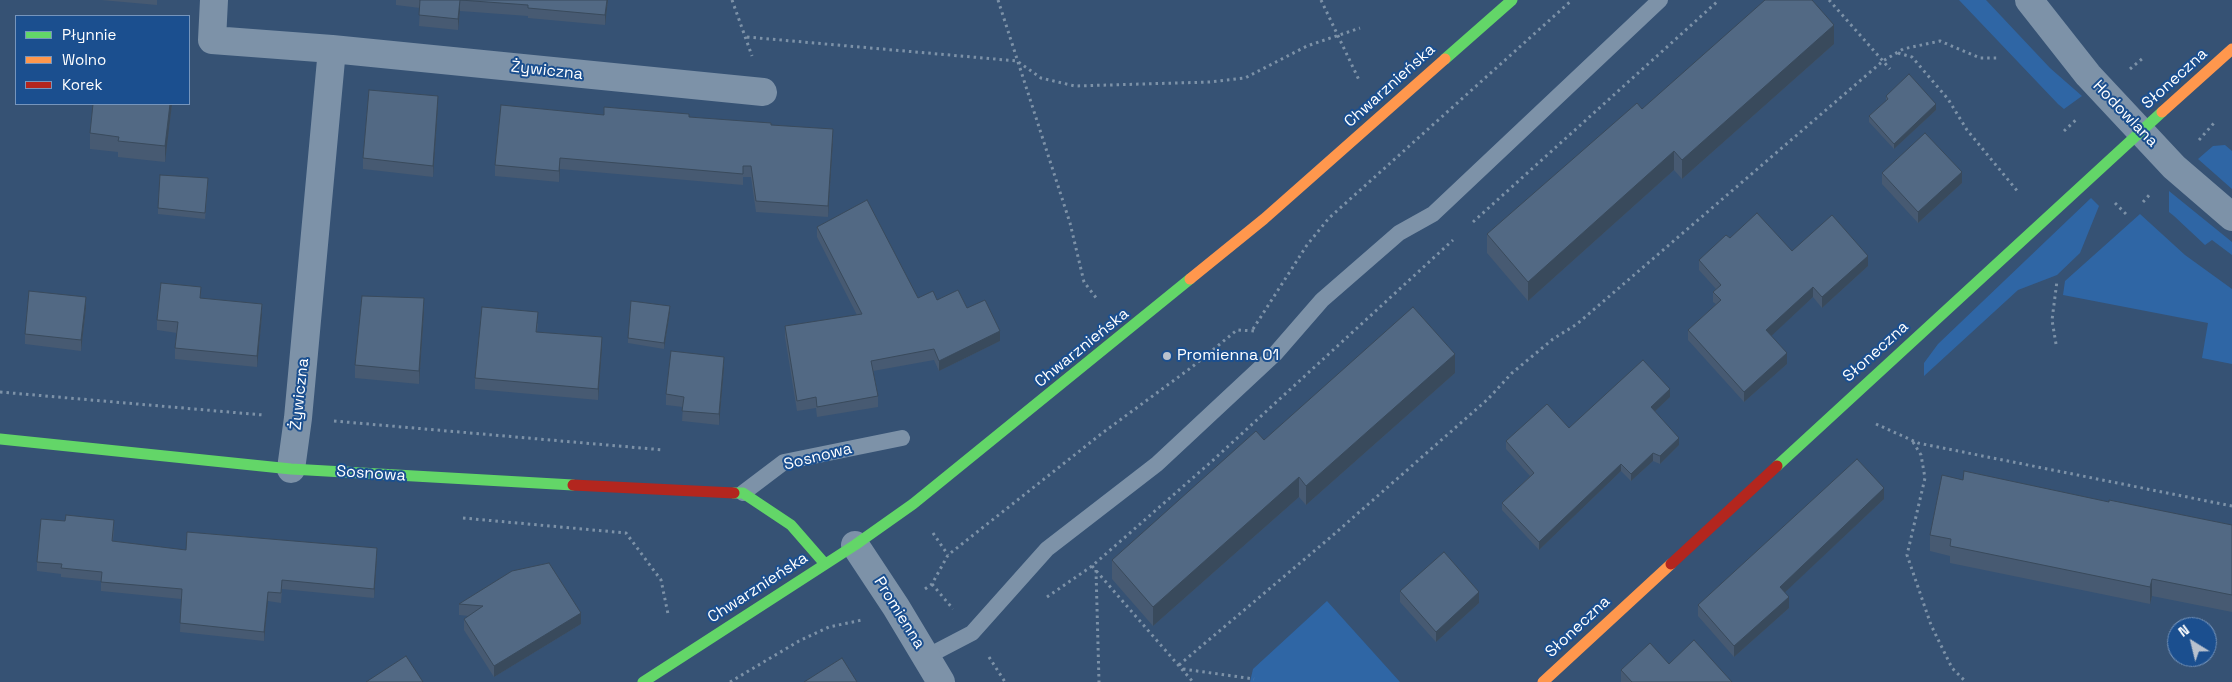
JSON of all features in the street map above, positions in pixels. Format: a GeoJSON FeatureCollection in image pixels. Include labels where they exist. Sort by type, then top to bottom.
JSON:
{"type":"FeatureCollection","features":[{"type":"Feature","properties":{"kind":"street","name":"Żywiczna"},"geometry":{"type":"LineString","coordinates":[[214,0],[212,40],[332,49],[763,92]]}},
{"type":"Feature","properties":{"kind":"street","name":"Chwarznieńska"},"geometry":{"type":"LineString","coordinates":[[643,682],[855,545],[928,492],[1264,219],[1512,0]]}},
{"type":"Feature","properties":{"kind":"street","name":"Hodowlana"},"geometry":{"type":"LineString","coordinates":[[2029,0],[2088,75],[2174,167],[2232,217]]}},
{"type":"Feature","properties":{"kind":"street","name":"Żywiczna"},"geometry":{"type":"LineString","coordinates":[[290,469],[298,418],[332,49]]}},
{"type":"Feature","properties":{"kind":"street","name":"Słoneczna"},"geometry":{"type":"LineString","coordinates":[[1543,682],[2040,222],[2232,49]]}},
{"type":"Feature","properties":{"kind":"street","name":"Sosnowa"},"geometry":{"type":"LineString","coordinates":[[0,439],[290,469],[743,493]]}},
{"type":"Feature","properties":{"kind":"street"},"geometry":{"type":"LineString","coordinates":[[743,493],[791,526],[825,564]]}},
{"type":"Feature","properties":{"kind":"street","name":"Promienna"},"geometry":{"type":"LineString","coordinates":[[855,545],[896,607],[941,682]]}},
{"type":"Feature","properties":{"kind":"lane"},"geometry":{"type":"LineString","coordinates":[[926,657],[972,633],[1047,549],[1157,464],[1275,354],[1322,300],[1399,233],[1433,214],[1660,0]]}},
{"type":"Feature","properties":{"kind":"lane","name":"Sosnowa"},"geometry":{"type":"LineString","coordinates":[[743,493],[784,462],[902,438]]}},
{"type":"Feature","properties":{"kind":"path"},"geometry":{"type":"LineString","coordinates":[[732,0],[747,37],[763,92]]}},
{"type":"Feature","properties":{"kind":"path"},"geometry":{"type":"LineString","coordinates":[[998,0],[1070,223],[1084,282],[1097,299]]}},
{"type":"Feature","properties":{"kind":"path"},"geometry":{"type":"LineString","coordinates":[[1321,0],[1359,80]]}},
{"type":"Feature","properties":{"kind":"path"},"geometry":{"type":"LineString","coordinates":[[730,682],[800,641],[829,627],[854,623],[896,607],[932,584],[948,555],[1100,434],[1192,367],[1237,330],[1253,330],[1307,245],[1329,218],[1572,0]]}},
{"type":"Feature","properties":{"kind":"path"},"geometry":{"type":"LineString","coordinates":[[1470,225],[1719,0]]}},
{"type":"Feature","properties":{"kind":"path"},"geometry":{"type":"LineString","coordinates":[[1829,0],[1890,70]]}},
{"type":"Feature","properties":{"kind":"path"},"geometry":{"type":"LineString","coordinates":[[747,37],[1017,61],[1041,78],[1075,86],[1210,82],[1245,78],[1307,46],[1360,28]]}},
{"type":"Feature","properties":{"kind":"path"},"geometry":{"type":"LineString","coordinates":[[1179,665],[1332,536],[1488,399],[1512,372],[1553,339],[1577,324],[1882,61],[1903,49],[1940,41],[1980,58],[1997,58]]}},
{"type":"Feature","properties":{"kind":"path"},"geometry":{"type":"LineString","coordinates":[[1897,52],[1912,57],[1948,99],[1967,130],[2012,183],[2040,222]]}},
{"type":"Feature","properties":{"kind":"path"},"geometry":{"type":"LineString","coordinates":[[1193,682],[1092,566],[1210,462],[1455,238]]}},
{"type":"Feature","properties":{"kind":"path"},"geometry":{"type":"LineString","coordinates":[[2056,344],[2052,320],[2057,281]]}},
{"type":"Feature","properties":{"kind":"path"},"geometry":{"type":"LineString","coordinates":[[0,392],[667,451]]}},
{"type":"Feature","properties":{"kind":"path"},"geometry":{"type":"LineString","coordinates":[[1880,425],[1912,441],[2232,506]]}},
{"type":"Feature","properties":{"kind":"path"},"geometry":{"type":"LineString","coordinates":[[1912,441],[1921,455],[1925,478],[1907,555],[1931,625],[1952,668],[1966,682]]}},
{"type":"Feature","properties":{"kind":"path"},"geometry":{"type":"LineString","coordinates":[[1096,569],[1099,682]]}},
{"type":"Feature","properties":{"kind":"path"},"geometry":{"type":"LineString","coordinates":[[986,652],[1005,682]]}},
{"type":"Feature","properties":{"kind":"path"},"geometry":{"type":"LineString","coordinates":[[1182,669],[1254,679]]}},
{"type":"Feature","properties":{"kind":"shaded area"},"geometry":{"type":"Polygon","coordinates":[[[1959,0],[1986,0],[2050,68],[2082,96],[2064,109],[1959,0]]]}},
{"type":"Feature","properties":{"kind":"shaded area"},"geometry":{"type":"Polygon","coordinates":[[[2225,145],[2232,151],[2232,189],[2198,159],[2213,146],[2225,145]]]}},
{"type":"Feature","properties":{"kind":"shaded area"},"geometry":{"type":"Polygon","coordinates":[[[2169,191],[2232,242],[2232,255],[2212,240],[2205,245],[2169,212],[2169,191]]]}},
{"type":"Feature","properties":{"kind":"shaded area"},"geometry":{"type":"Polygon","coordinates":[[[2091,198],[2099,206],[2080,253],[2057,275],[2018,290],[1924,376],[1924,363],[1938,344],[2091,198]]]}},
{"type":"Feature","properties":{"kind":"shaded area"},"geometry":{"type":"Polygon","coordinates":[[[2140,214],[2185,255],[2232,289],[2232,364],[2202,358],[2208,323],[2063,295],[2065,281],[2140,214]]]}},
{"type":"Feature","properties":{"kind":"shaded area"},"geometry":{"type":"Polygon","coordinates":[[[1327,601],[1400,682],[1250,682],[1253,669],[1327,601]]]}},
{"type":"Feature","properties":{"kind":"building"},"geometry":{"type":"Polygon","coordinates":[[[420,0],[460,0],[458,19],[419,15],[420,0]]]}},
{"type":"Feature","properties":{"kind":"building"},"geometry":{"type":"Polygon","coordinates":[[[460,0],[607,0],[605,15],[528,8],[528,5],[460,0]]]}},
{"type":"Feature","properties":{"kind":"building"},"geometry":{"type":"Polygon","coordinates":[[[1765,0],[1812,0],[1834,25],[1682,160],[1674,151],[1528,282],[1487,234],[1637,103],[1642,109],[1765,0]]]}},
{"type":"Feature","properties":{"kind":"building"},"geometry":{"type":"Polygon","coordinates":[[[1909,74],[1936,104],[1894,144],[1869,116],[1888,99],[1886,96],[1909,74]]]}},
{"type":"Feature","properties":{"kind":"building"},"geometry":{"type":"Polygon","coordinates":[[[369,90],[438,96],[433,166],[363,158],[369,90]]]}},
{"type":"Feature","properties":{"kind":"building"},"geometry":{"type":"Polygon","coordinates":[[[93,105],[170,105],[165,146],[118,141],[119,137],[90,133],[93,105]]]}},
{"type":"Feature","properties":{"kind":"building"},"geometry":{"type":"Polygon","coordinates":[[[501,105],[604,115],[604,107],[689,114],[689,117],[771,123],[771,125],[833,129],[828,206],[756,201],[751,166],[743,166],[743,174],[560,158],[559,171],[495,165],[501,105]]]}},
{"type":"Feature","properties":{"kind":"building"},"geometry":{"type":"Polygon","coordinates":[[[1925,133],[1962,172],[1918,212],[1882,173],[1925,133]]]}},
{"type":"Feature","properties":{"kind":"building"},"geometry":{"type":"Polygon","coordinates":[[[160,175],[208,178],[205,213],[158,208],[160,175]]]}},
{"type":"Feature","properties":{"kind":"building"},"geometry":{"type":"Polygon","coordinates":[[[867,200],[918,298],[933,291],[937,300],[958,290],[967,308],[985,300],[1000,331],[939,361],[934,349],[871,361],[878,396],[817,407],[816,397],[797,401],[785,326],[862,314],[817,227],[867,200]]]}},
{"type":"Feature","properties":{"kind":"building"},"geometry":{"type":"Polygon","coordinates":[[[1757,213],[1792,251],[1832,215],[1868,256],[1822,297],[1813,287],[1766,330],[1787,353],[1744,392],[1688,330],[1721,300],[1713,292],[1721,285],[1699,260],[1726,235],[1730,238],[1757,213]]]}},
{"type":"Feature","properties":{"kind":"building"},"geometry":{"type":"Polygon","coordinates":[[[161,283],[201,287],[200,298],[262,304],[257,356],[175,348],[178,322],[157,320],[161,283]]]}},
{"type":"Feature","properties":{"kind":"building"},"geometry":{"type":"Polygon","coordinates":[[[29,291],[86,297],[81,340],[25,334],[29,291]]]}},
{"type":"Feature","properties":{"kind":"building"},"geometry":{"type":"Polygon","coordinates":[[[362,296],[424,298],[419,371],[355,365],[362,296]]]}},
{"type":"Feature","properties":{"kind":"building"},"geometry":{"type":"Polygon","coordinates":[[[631,301],[670,306],[664,343],[628,338],[631,301]]]}},
{"type":"Feature","properties":{"kind":"building"},"geometry":{"type":"Polygon","coordinates":[[[482,307],[538,312],[536,332],[602,337],[598,389],[475,378],[482,307]]]}},
{"type":"Feature","properties":{"kind":"building"},"geometry":{"type":"Polygon","coordinates":[[[1413,307],[1455,354],[1306,486],[1299,477],[1153,607],[1112,560],[1256,431],[1264,440],[1413,307]]]}},
{"type":"Feature","properties":{"kind":"building"},"geometry":{"type":"Polygon","coordinates":[[[671,351],[724,357],[719,414],[682,411],[684,397],[666,394],[671,351]]]}},
{"type":"Feature","properties":{"kind":"building"},"geometry":{"type":"Polygon","coordinates":[[[1643,360],[1670,389],[1651,407],[1679,438],[1660,456],[1653,453],[1631,474],[1621,464],[1539,542],[1502,503],[1534,473],[1506,441],[1547,404],[1569,428],[1643,360]]]}},
{"type":"Feature","properties":{"kind":"building"},"geometry":{"type":"Polygon","coordinates":[[[1857,459],[1884,488],[1780,587],[1789,597],[1734,646],[1698,605],[1857,459]]]}},
{"type":"Feature","properties":{"kind":"building"},"geometry":{"type":"Polygon","coordinates":[[[1964,471],[2109,502],[2109,500],[2232,525],[2232,595],[2152,579],[2150,587],[1950,546],[1951,539],[1930,535],[1942,475],[1963,480],[1964,471]]]}},
{"type":"Feature","properties":{"kind":"building"},"geometry":{"type":"Polygon","coordinates":[[[66,515],[114,520],[112,541],[186,550],[187,532],[377,548],[374,589],[282,580],[281,593],[268,592],[264,632],[180,623],[182,589],[101,582],[102,572],[61,568],[62,564],[37,562],[41,519],[65,521],[66,515]]]}},
{"type":"Feature","properties":{"kind":"building"},"geometry":{"type":"Polygon","coordinates":[[[1444,552],[1479,592],[1436,632],[1400,591],[1444,552]]]}},
{"type":"Feature","properties":{"kind":"building"},"geometry":{"type":"Polygon","coordinates":[[[549,563],[581,613],[494,666],[464,619],[483,606],[459,604],[512,571],[549,563]]]}},
{"type":"Feature","properties":{"kind":"building"},"geometry":{"type":"Polygon","coordinates":[[[1694,640],[1732,682],[1632,682],[1621,670],[1650,643],[1669,664],[1694,640]]]}},
{"type":"Feature","properties":{"kind":"building"},"geometry":{"type":"Polygon","coordinates":[[[406,656],[423,682],[366,682],[406,656]]]}},
{"type":"Feature","properties":{"kind":"building"},"geometry":{"type":"Polygon","coordinates":[[[842,658],[857,682],[804,682],[842,658]]]}},
{"type":"Feature","properties":{"kind":"traffic: fast"},"geometry":{"type":"LineString","coordinates":[[1445,59],[1512,0]]}},
{"type":"Feature","properties":{"kind":"traffic: fast"},"geometry":{"type":"LineString","coordinates":[[1777,466],[2162,112]]}},
{"type":"Feature","properties":{"kind":"traffic: fast"},"geometry":{"type":"LineString","coordinates":[[643,682],[855,545],[913,504],[1190,279]]}},
{"type":"Feature","properties":{"kind":"traffic: fast"},"geometry":{"type":"LineString","coordinates":[[0,439],[291,469],[573,485]]}},
{"type":"Feature","properties":{"kind":"traffic: fast"},"geometry":{"type":"LineString","coordinates":[[734,493],[743,493],[791,525],[825,564]]}},
{"type":"Feature","properties":{"kind":"traffic: slow"},"geometry":{"type":"LineString","coordinates":[[2162,112],[2232,49]]}},
{"type":"Feature","properties":{"kind":"traffic: slow"},"geometry":{"type":"LineString","coordinates":[[1190,279],[1264,219],[1445,59]]}},
{"type":"Feature","properties":{"kind":"traffic: slow"},"geometry":{"type":"LineString","coordinates":[[1543,682],[1671,564]]}},
{"type":"Feature","properties":{"kind":"traffic: jam"},"geometry":{"type":"LineString","coordinates":[[1671,564],[1777,466]]}},
{"type":"Feature","properties":{"kind":"traffic: jam"},"geometry":{"type":"LineString","coordinates":[[573,485],[734,493]]}},
{"type":"Feature","properties":{"kind":"place","name":"Promienna 01"},"geometry":{"type":"Point","coordinates":[1167,356]}}]}
